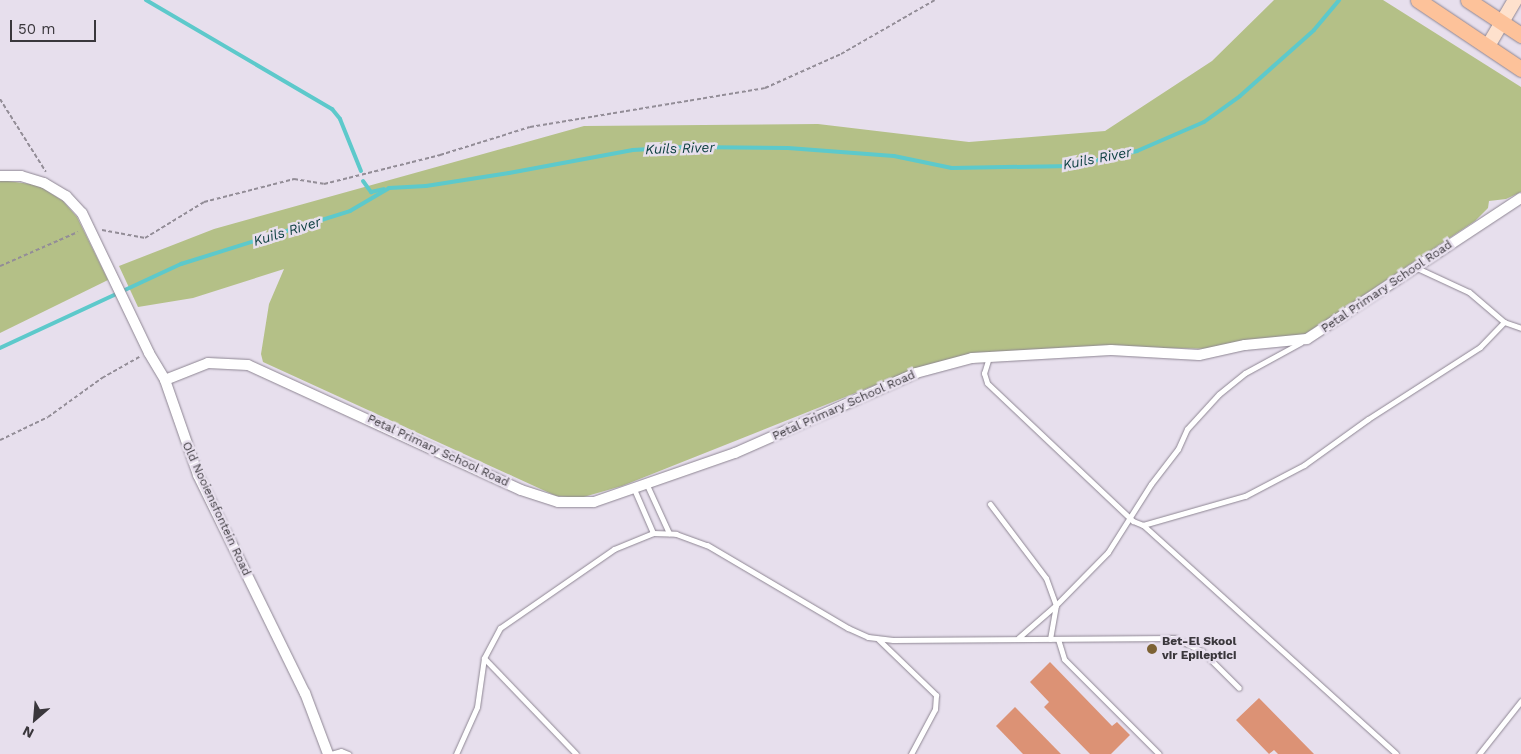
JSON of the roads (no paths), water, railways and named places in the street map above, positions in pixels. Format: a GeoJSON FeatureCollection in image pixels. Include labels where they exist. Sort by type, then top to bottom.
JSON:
{"type":"FeatureCollection","features":[{"type":"Feature","properties":{"kind":"main road"},"geometry":{"type":"LineString","coordinates":[[1418,0],[1521,69]]}},
{"type":"Feature","properties":{"kind":"main road"},"geometry":{"type":"LineString","coordinates":[[1468,0],[1521,35]]}},
{"type":"Feature","properties":{"kind":"street"},"geometry":{"type":"LineString","coordinates":[[1488,46],[1515,0]]}},
{"type":"Feature","properties":{"kind":"street","name":"Old Nooiensfontein Road"},"geometry":{"type":"LineString","coordinates":[[0,176],[33,179],[56,189],[75,204],[89,228],[108,264],[148,354],[165,380],[198,475],[305,693],[330,754]]}},
{"type":"Feature","properties":{"kind":"street","name":"Petal Primary School Road"},"geometry":{"type":"LineString","coordinates":[[165,380],[208,363],[248,365],[540,497],[583,503],[648,485],[772,438],[916,373],[989,356],[1111,350],[1199,355],[1245,345],[1307,339],[1521,198]]}},
{"type":"Feature","properties":{"kind":"lane"},"geometry":{"type":"LineString","coordinates":[[1416,268],[1469,292],[1504,322],[1521,328]]}},
{"type":"Feature","properties":{"kind":"lane"},"geometry":{"type":"LineString","coordinates":[[1143,525],[1245,496],[1304,465],[1368,419],[1480,347],[1504,322]]}},
{"type":"Feature","properties":{"kind":"lane"},"geometry":{"type":"LineString","coordinates":[[1018,639],[1056,605],[1108,552],[1131,519],[1151,484],[1178,449],[1187,429],[1219,394],[1250,369],[1307,339]]}},
{"type":"Feature","properties":{"kind":"lane"},"geometry":{"type":"LineString","coordinates":[[989,356],[984,374],[987,383],[1131,519],[1143,525],[1396,754]]}},
{"type":"Feature","properties":{"kind":"lane"},"geometry":{"type":"LineString","coordinates":[[648,485],[669,533]]}},
{"type":"Feature","properties":{"kind":"lane"},"geometry":{"type":"LineString","coordinates":[[634,489],[653,533]]}},
{"type":"Feature","properties":{"kind":"lane"},"geometry":{"type":"LineString","coordinates":[[990,504],[1046,578],[1056,605],[1050,639]]}},
{"type":"Feature","properties":{"kind":"lane"},"geometry":{"type":"LineString","coordinates":[[456,754],[478,707],[484,658],[500,628],[614,549],[653,533],[669,533],[707,545],[848,628],[878,639],[1182,639],[1202,651],[1239,688]]}},
{"type":"Feature","properties":{"kind":"lane"},"geometry":{"type":"LineString","coordinates":[[1058,638],[1064,659],[1159,754]]}},
{"type":"Feature","properties":{"kind":"lane"},"geometry":{"type":"LineString","coordinates":[[878,639],[936,695],[936,709],[911,754]]}},
{"type":"Feature","properties":{"kind":"lane"},"geometry":{"type":"LineString","coordinates":[[484,658],[576,754]]}},
{"type":"Feature","properties":{"kind":"lane"},"geometry":{"type":"LineString","coordinates":[[1479,754],[1521,701]]}},
{"type":"Feature","properties":{"kind":"lane"},"geometry":{"type":"LineString","coordinates":[[330,754],[341,751],[348,754]]}},
{"type":"Feature","properties":{"kind":"waterway"},"geometry":{"type":"LineString","coordinates":[[146,0],[332,109],[340,119],[361,171]]}},
{"type":"Feature","properties":{"kind":"waterway","name":"Kuils River"},"geometry":{"type":"LineString","coordinates":[[0,348],[181,264],[350,211],[389,188],[426,186],[633,150],[685,147],[788,148],[894,156],[952,168],[1072,166],[1137,151],[1204,122],[1240,96],[1314,30],[1339,0]]}},
{"type":"Feature","properties":{"kind":"waterway"},"geometry":{"type":"LineString","coordinates":[[363,181],[371,192],[384,189]]}},
{"type":"Feature","properties":{"kind":"place","name":"Bet-El Skool vir Epileptici"},"geometry":{"type":"Point","coordinates":[1152,649]}}]}
